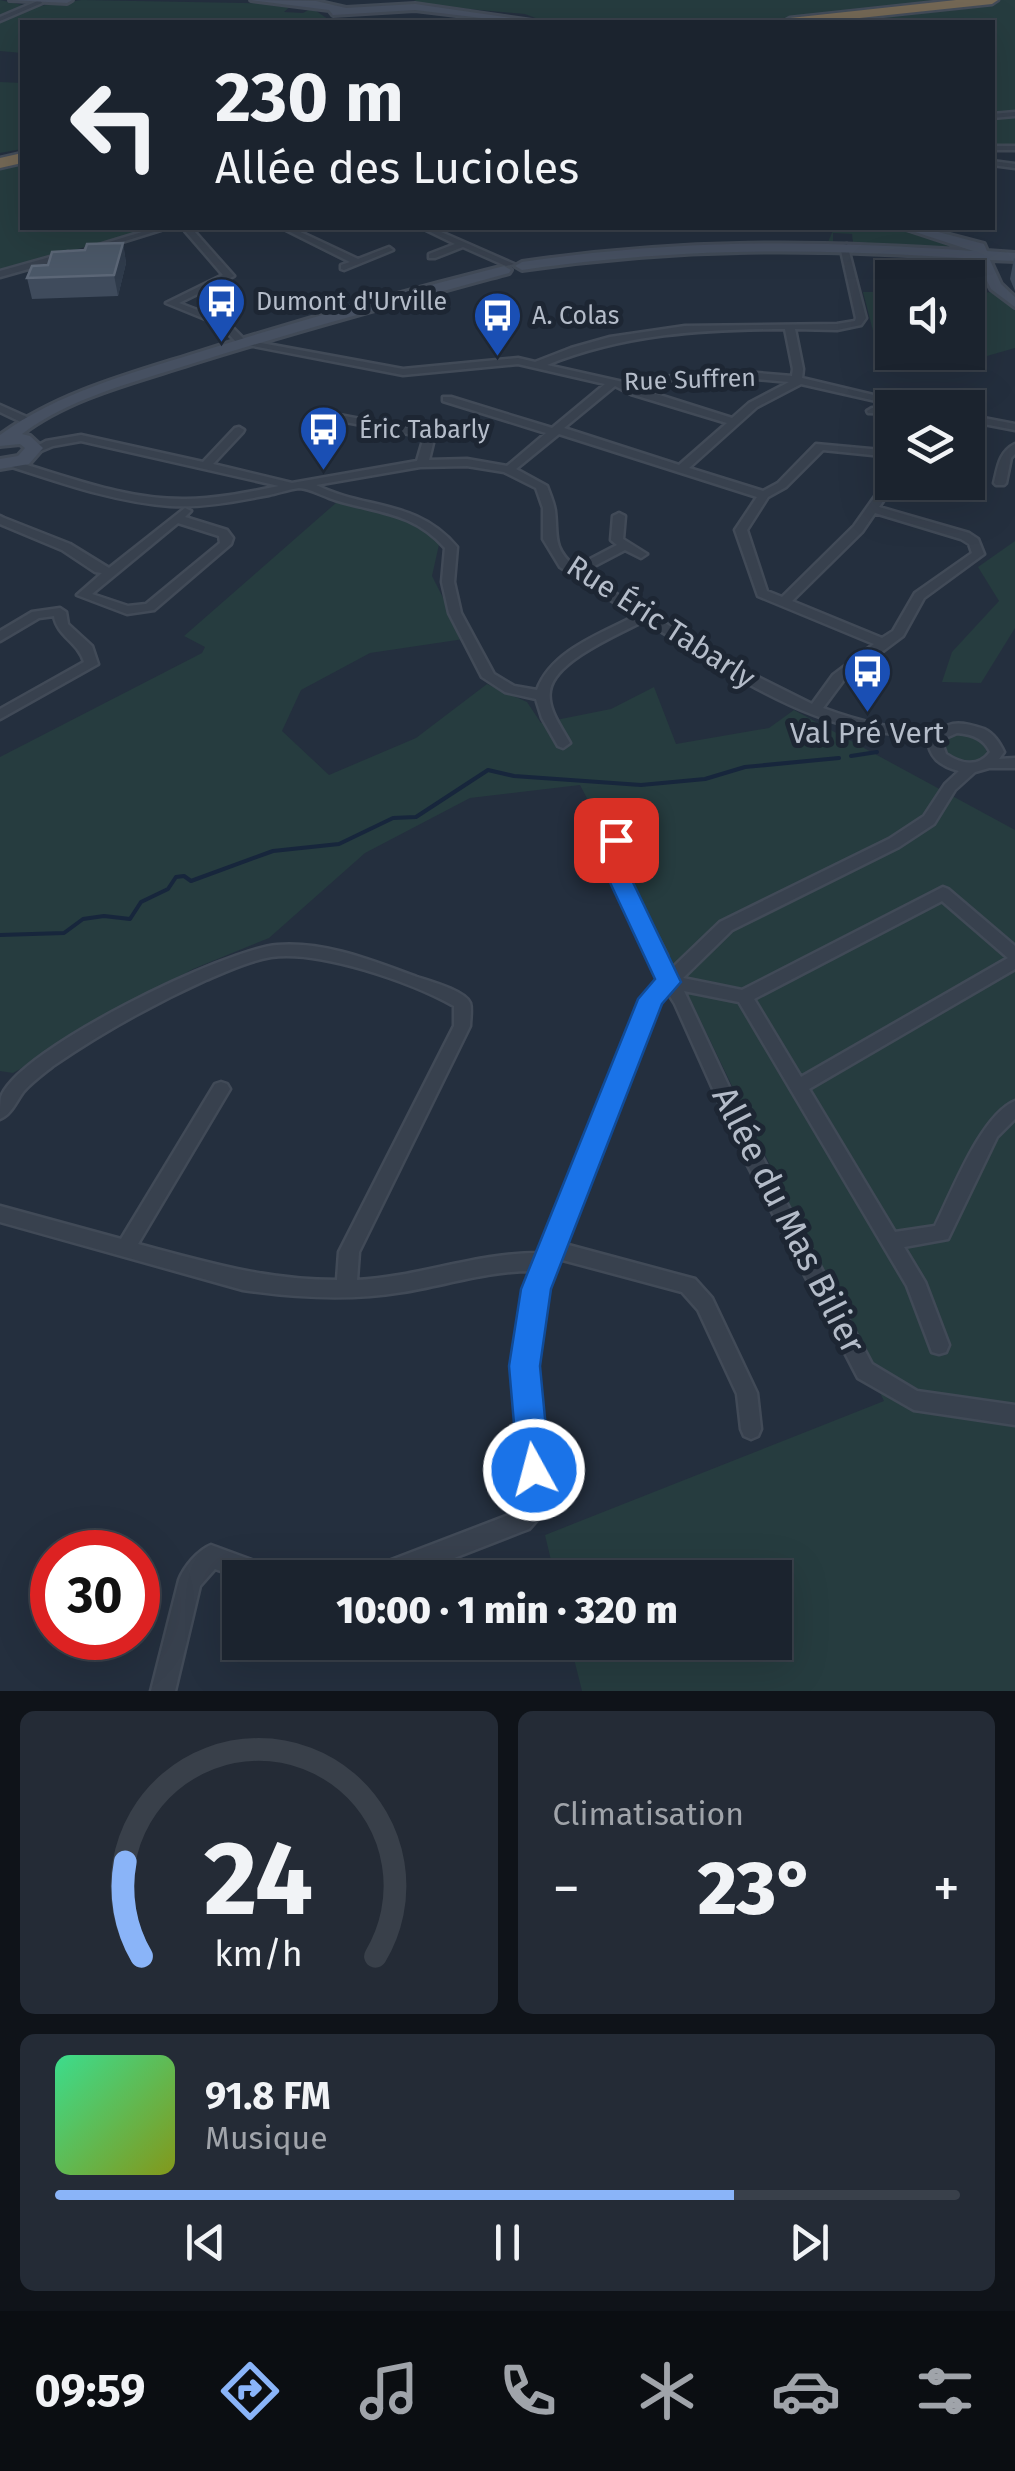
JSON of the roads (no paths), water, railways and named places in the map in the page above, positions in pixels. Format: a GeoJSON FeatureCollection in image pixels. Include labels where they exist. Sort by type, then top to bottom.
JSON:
{"type":"FeatureCollection","features":[{"type":"Feature","properties":{"kind":"highway"},"geometry":{"type":"LineString","coordinates":[[785,20],[960,0]]}},
{"type":"Feature","properties":{"kind":"highway"},"geometry":{"type":"LineString","coordinates":[[808,20],[992,0]]}},
{"type":"Feature","properties":{"kind":"main road"},"geometry":{"type":"LineString","coordinates":[[15,0],[67,0]]}},
{"type":"Feature","properties":{"kind":"main road"},"geometry":{"type":"LineString","coordinates":[[256,0],[352,14],[416,7],[518,20]]}},
{"type":"Feature","properties":{"kind":"main road"},"geometry":{"type":"LineString","coordinates":[[918,230],[974,245],[995,285],[1004,297],[1015,302]]}},
{"type":"Feature","properties":{"kind":"main road"},"geometry":{"type":"LineString","coordinates":[[26,454],[2,440],[16,424],[116,385],[246,343],[512,267],[692,247],[844,246],[1015,257]]}},
{"type":"Feature","properties":{"kind":"main road"},"geometry":{"type":"LineString","coordinates":[[26,420],[26,454]]}},
{"type":"Feature","properties":{"kind":"street"},"geometry":{"type":"LineString","coordinates":[[0,18],[40,2]]}},
{"type":"Feature","properties":{"kind":"street"},"geometry":{"type":"LineString","coordinates":[[0,274],[156,230]]}},
{"type":"Feature","properties":{"kind":"street"},"geometry":{"type":"LineString","coordinates":[[189,230],[229,276],[171,302],[223,322],[246,343]]}},
{"type":"Feature","properties":{"kind":"street"},"geometry":{"type":"LineString","coordinates":[[198,230],[240,273]]}},
{"type":"Feature","properties":{"kind":"street"},"geometry":{"type":"LineString","coordinates":[[290,230],[358,262]]}},
{"type":"Feature","properties":{"kind":"street"},"geometry":{"type":"LineString","coordinates":[[430,230],[512,267]]}},
{"type":"Feature","properties":{"kind":"street"},"geometry":{"type":"LineString","coordinates":[[432,256],[462,244]]}},
{"type":"Feature","properties":{"kind":"street"},"geometry":{"type":"LineString","coordinates":[[538,364],[559,355],[652,334],[720,326],[858,322],[861,318],[844,246]]}},
{"type":"Feature","properties":{"kind":"street"},"geometry":{"type":"LineString","coordinates":[[344,267],[389,250]]}},
{"type":"Feature","properties":{"kind":"street"},"geometry":{"type":"LineString","coordinates":[[682,468],[732,422],[797,380],[789,326]]}},
{"type":"Feature","properties":{"kind":"street","name":"Rue Suffren"},"geometry":{"type":"LineString","coordinates":[[267,337],[292,352]]}},
{"type":"Feature","properties":{"kind":"street","name":"Rue Suffren"},"geometry":{"type":"LineString","coordinates":[[246,343],[403,372],[501,361],[538,364],[618,384],[705,375],[797,380],[875,398]]}},
{"type":"Feature","properties":{"kind":"street"},"geometry":{"type":"LineString","coordinates":[[26,454],[150,499],[188,503],[422,464],[508,470],[618,384],[732,422]]}},
{"type":"Feature","properties":{"kind":"street"},"geometry":{"type":"LineString","coordinates":[[448,399],[764,495]]}},
{"type":"Feature","properties":{"kind":"street"},"geometry":{"type":"LineString","coordinates":[[0,408],[26,420]]}},
{"type":"Feature","properties":{"kind":"street"},"geometry":{"type":"LineString","coordinates":[[334,417],[430,435],[422,464]]}},
{"type":"Feature","properties":{"kind":"street"},"geometry":{"type":"LineString","coordinates":[[985,421],[1015,427]]}},
{"type":"Feature","properties":{"kind":"street"},"geometry":{"type":"LineString","coordinates":[[204,467],[239,430]]}},
{"type":"Feature","properties":{"kind":"street"},"geometry":{"type":"LineString","coordinates":[[26,454],[81,438],[296,485],[407,514],[442,534],[452,547],[448,582],[455,613],[489,677],[510,688],[543,696]]}},
{"type":"Feature","properties":{"kind":"street"},"geometry":{"type":"LineString","coordinates":[[875,452],[820,446],[782,485],[764,495],[742,535],[758,588],[783,604],[883,643]]}},
{"type":"Feature","properties":{"kind":"street"},"geometry":{"type":"LineString","coordinates":[[1000,482],[1006,458],[1014,449]]}},
{"type":"Feature","properties":{"kind":"street","name":"Rue Éric Tabarly"},"geometry":{"type":"LineString","coordinates":[[508,470],[540,486],[550,508],[548,538],[564,564],[574,572],[764,690],[814,711],[906,733],[937,746],[971,768]]}},
{"type":"Feature","properties":{"kind":"street"},"geometry":{"type":"LineString","coordinates":[[783,604],[858,529],[878,500]]}},
{"type":"Feature","properties":{"kind":"street"},"geometry":{"type":"LineString","coordinates":[[0,637],[36,615],[60,612],[178,519],[188,503]]}},
{"type":"Feature","properties":{"kind":"street"},"geometry":{"type":"LineString","coordinates":[[814,711],[838,678],[898,632],[919,596],[978,554],[974,542],[965,536],[872,508]]}},
{"type":"Feature","properties":{"kind":"street"},"geometry":{"type":"LineString","coordinates":[[619,516],[617,540],[641,554]]}},
{"type":"Feature","properties":{"kind":"street"},"geometry":{"type":"LineString","coordinates":[[83,595],[127,610],[150,607],[225,544],[227,538],[223,534],[178,519]]}},
{"type":"Feature","properties":{"kind":"street"},"geometry":{"type":"LineString","coordinates":[[0,520],[66,547],[99,570],[111,572]]}},
{"type":"Feature","properties":{"kind":"street"},"geometry":{"type":"LineString","coordinates":[[574,572],[625,545]]}},
{"type":"Feature","properties":{"kind":"street"},"geometry":{"type":"LineString","coordinates":[[0,715],[91,664],[87,649],[62,625],[60,612]]}},
{"type":"Feature","properties":{"kind":"street"},"geometry":{"type":"LineString","coordinates":[[563,743],[544,709],[542,688],[552,672],[644,616]]}},
{"type":"Feature","properties":{"kind":"street"},"geometry":{"type":"LineString","coordinates":[[950,786],[937,746],[966,728],[984,734],[1015,760]]}},
{"type":"Feature","properties":{"kind":"street"},"geometry":{"type":"LineString","coordinates":[[990,764],[997,752],[995,745]]}},
{"type":"Feature","properties":{"kind":"street"},"geometry":{"type":"LineString","coordinates":[[419,1560],[520,1521],[538,1502],[526,1407],[524,1354],[529,1316],[547,1255],[651,999],[726,926],[894,843],[929,820],[950,786],[971,768],[1015,760]]}},
{"type":"Feature","properties":{"kind":"street","name":"Allée du Mas Bilier"},"geometry":{"type":"LineString","coordinates":[[616,840],[618,874],[668,982],[682,1001],[752,1156],[866,1371],[914,1400],[1015,1416]]}},
{"type":"Feature","properties":{"kind":"street"},"geometry":{"type":"LineString","coordinates":[[668,982],[744,997],[943,893],[1015,958],[798,1087]]}},
{"type":"Feature","properties":{"kind":"street"},"geometry":{"type":"LineString","coordinates":[[0,1112],[22,1082],[70,1044],[234,960],[274,950],[322,954],[444,993],[462,1003],[462,1026],[349,1252],[346,1290]]}},
{"type":"Feature","properties":{"kind":"street"},"geometry":{"type":"LineString","coordinates":[[744,997],[915,1282],[939,1344]]}},
{"type":"Feature","properties":{"kind":"street"},"geometry":{"type":"LineString","coordinates":[[126,1248],[221,1090]]}},
{"type":"Feature","properties":{"kind":"street"},"geometry":{"type":"LineString","coordinates":[[891,1241],[941,1233],[991,1132],[1015,1108]]}},
{"type":"Feature","properties":{"kind":"street"},"geometry":{"type":"LineString","coordinates":[[0,1214],[243,1281],[346,1290],[547,1255],[688,1284],[704,1304],[747,1393],[751,1429]]}},
{"type":"Feature","properties":{"kind":"street"},"geometry":{"type":"LineString","coordinates":[[163,1691],[190,1580],[211,1556],[222,1560]]}},
{"type":"Feature","properties":{"kind":"waterway"},"geometry":{"type":"LineString","coordinates":[[851,756],[877,752]]}},
{"type":"Feature","properties":{"kind":"waterway"},"geometry":{"type":"LineString","coordinates":[[0,935],[64,933],[83,919],[104,916],[130,919],[141,902],[168,889],[176,877],[184,876],[191,881],[273,851],[339,844],[393,818],[416,817],[488,770],[514,776],[641,785],[705,779],[745,767],[839,758]]}},
{"type":"Feature","properties":{"kind":"place","name":"Dumont d'Urville"},"geometry":{"type":"Point","coordinates":[221,344]}},
{"type":"Feature","properties":{"kind":"place","name":"A. Colas"},"geometry":{"type":"Point","coordinates":[497,358]}},
{"type":"Feature","properties":{"kind":"place","name":"Éric Tabarly"},"geometry":{"type":"Point","coordinates":[324,472]}},
{"type":"Feature","properties":{"kind":"place","name":"Val Pré Vert"},"geometry":{"type":"Point","coordinates":[867,714]}}]}
